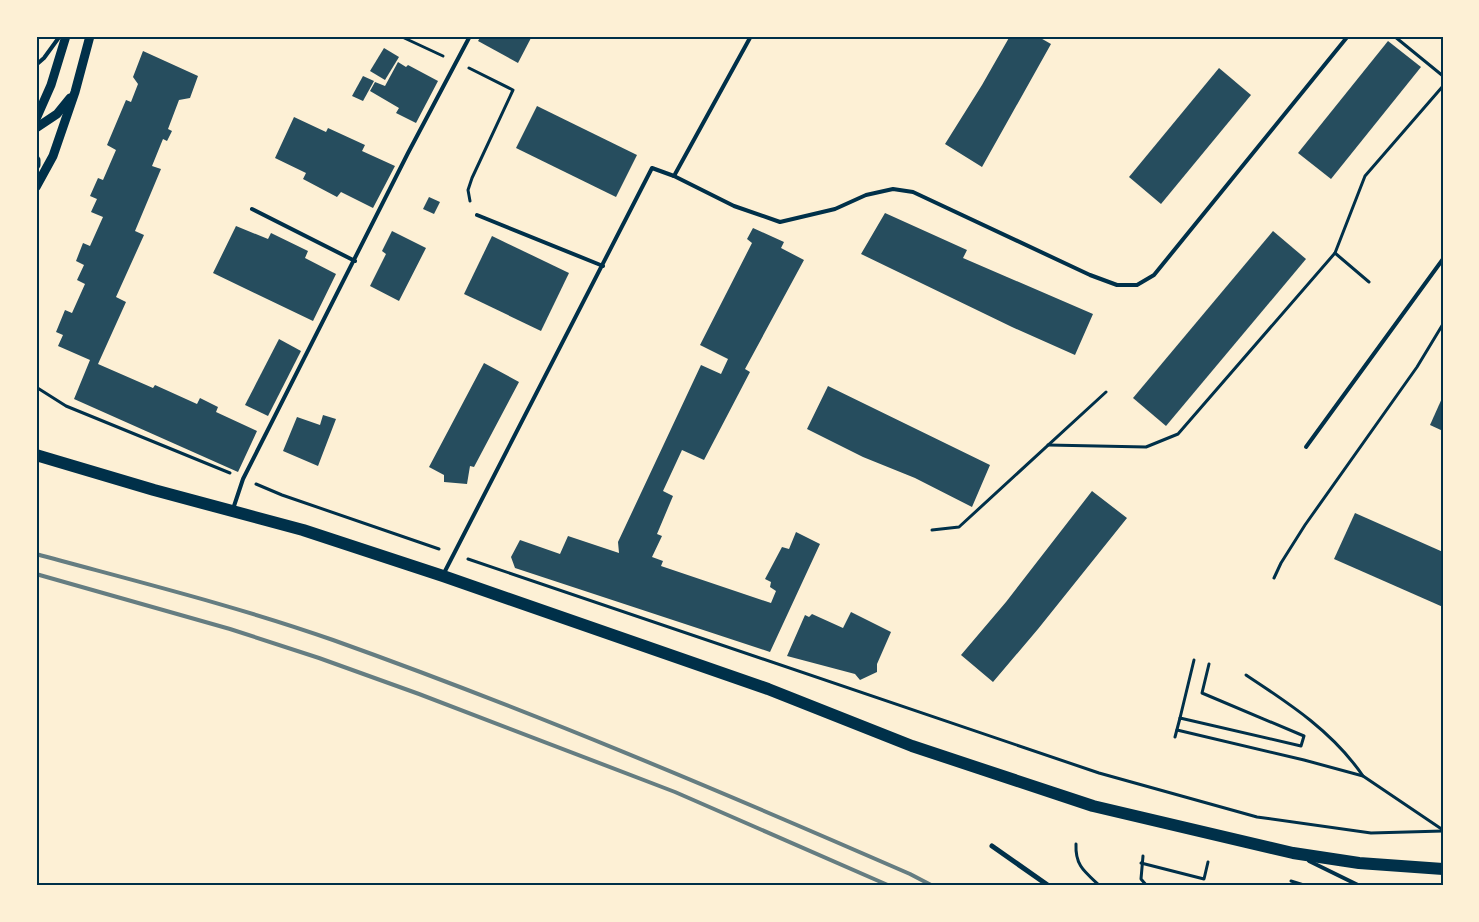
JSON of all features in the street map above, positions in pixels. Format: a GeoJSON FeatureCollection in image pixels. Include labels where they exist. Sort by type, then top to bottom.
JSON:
{"type":"FeatureCollection","features":[{"type":"Feature","properties":{"kind":"main road"},"geometry":{"type":"LineString","coordinates":[[36,455],[232,512],[303,530],[443,576],[768,689],[922,749],[1093,806],[1293,853],[1359,862],[1443,869]]}},
{"type":"Feature","properties":{"kind":"street"},"geometry":{"type":"LineString","coordinates":[[36,119],[51,85],[66,36]]}},
{"type":"Feature","properties":{"kind":"street"},"geometry":{"type":"LineString","coordinates":[[36,187],[53,156],[75,92],[90,36]]}},
{"type":"Feature","properties":{"kind":"street"},"geometry":{"type":"LineString","coordinates":[[36,128],[57,114],[75,92]]}},
{"type":"Feature","properties":{"kind":"street"},"geometry":{"type":"LineString","coordinates":[[36,160],[36,165]]}},
{"type":"Feature","properties":{"kind":"street"},"geometry":{"type":"LineString","coordinates":[[992,846],[1049,886]]}},
{"type":"Feature","properties":{"kind":"lane"},"geometry":{"type":"LineString","coordinates":[[36,66],[60,36]]}},
{"type":"Feature","properties":{"kind":"lane"},"geometry":{"type":"LineString","coordinates":[[232,512],[243,479],[408,153],[470,36]]}},
{"type":"Feature","properties":{"kind":"lane"},"geometry":{"type":"LineString","coordinates":[[674,176],[751,36]]}},
{"type":"Feature","properties":{"kind":"lane"},"geometry":{"type":"LineString","coordinates":[[443,576],[652,168],[674,176],[734,206],[780,222],[834,209],[866,195],[893,189],[913,192],[1090,276],[1117,285],[1137,286],[1154,275],[1348,36]]}},
{"type":"Feature","properties":{"kind":"lane"},"geometry":{"type":"LineString","coordinates":[[252,209],[355,261]]}},
{"type":"Feature","properties":{"kind":"lane"},"geometry":{"type":"LineString","coordinates":[[477,215],[603,266]]}},
{"type":"Feature","properties":{"kind":"lane"},"geometry":{"type":"LineString","coordinates":[[1306,447],[1443,259]]}},
{"type":"Feature","properties":{"kind":"lane"},"geometry":{"type":"LineString","coordinates":[[1293,853],[1360,886]]}},
{"type":"Feature","properties":{"kind":"path"},"geometry":{"type":"LineString","coordinates":[[400,36],[513,90],[468,190],[469,201],[477,215]]}},
{"type":"Feature","properties":{"kind":"path"},"geometry":{"type":"LineString","coordinates":[[1394,36],[1443,76]]}},
{"type":"Feature","properties":{"kind":"path"},"geometry":{"type":"LineString","coordinates":[[1048,445],[1146,447],[1178,434],[1335,253],[1365,176],[1443,86]]}},
{"type":"Feature","properties":{"kind":"path"},"geometry":{"type":"LineString","coordinates":[[1335,253],[1369,282]]}},
{"type":"Feature","properties":{"kind":"path"},"geometry":{"type":"LineString","coordinates":[[1274,578],[1281,562],[1305,525],[1417,367],[1443,324]]}},
{"type":"Feature","properties":{"kind":"path"},"geometry":{"type":"LineString","coordinates":[[36,387],[66,406],[282,495],[1099,773],[1248,814],[1370,833],[1443,831]]}},
{"type":"Feature","properties":{"kind":"path"},"geometry":{"type":"LineString","coordinates":[[932,530],[959,527],[1106,392]]}},
{"type":"Feature","properties":{"kind":"path"},"geometry":{"type":"LineString","coordinates":[[1175,737],[1194,660]]}},
{"type":"Feature","properties":{"kind":"path"},"geometry":{"type":"LineString","coordinates":[[1180,718],[1301,746],[1304,736],[1202,694],[1209,664]]}},
{"type":"Feature","properties":{"kind":"path"},"geometry":{"type":"LineString","coordinates":[[1246,675],[1288,702],[1324,731],[1349,756],[1363,776]]}},
{"type":"Feature","properties":{"kind":"path"},"geometry":{"type":"LineString","coordinates":[[1177,730],[1363,776],[1443,831]]}},
{"type":"Feature","properties":{"kind":"path"},"geometry":{"type":"LineString","coordinates":[[1076,844],[1076,855],[1081,868],[1100,886]]}},
{"type":"Feature","properties":{"kind":"path"},"geometry":{"type":"LineString","coordinates":[[1143,856],[1141,879],[1147,886]]}},
{"type":"Feature","properties":{"kind":"path"},"geometry":{"type":"LineString","coordinates":[[1141,863],[1204,879],[1208,862]]}},
{"type":"Feature","properties":{"kind":"path"},"geometry":{"type":"LineString","coordinates":[[1291,881],[1307,886]]}},
{"type":"Feature","properties":{"kind":"building"},"geometry":{"type":"Polygon","coordinates":[[[481,36],[532,36],[518,63],[478,41],[481,36]]]}},
{"type":"Feature","properties":{"kind":"building"},"geometry":{"type":"Polygon","coordinates":[[[1010,36],[1037,36],[1051,44],[982,167],[945,144],[1010,36]]]}},
{"type":"Feature","properties":{"kind":"building"},"geometry":{"type":"Polygon","coordinates":[[[1388,41],[1421,67],[1331,179],[1298,153],[1388,41]]]}},
{"type":"Feature","properties":{"kind":"building"},"geometry":{"type":"Polygon","coordinates":[[[384,48],[399,57],[385,80],[370,71],[384,48]]]}},
{"type":"Feature","properties":{"kind":"building"},"geometry":{"type":"Polygon","coordinates":[[[143,51],[198,76],[190,98],[179,100],[168,129],[172,131],[167,141],[163,139],[152,166],[161,169],[135,231],[144,235],[116,297],[126,302],[98,364],[153,388],[155,385],[197,404],[200,398],[218,407],[216,412],[257,431],[238,472],[74,399],[90,360],[58,346],[63,335],[56,332],[65,310],[72,313],[85,284],[77,280],[84,265],[76,261],[83,243],[90,246],[103,217],[91,212],[97,199],[90,196],[98,178],[103,180],[116,150],[107,145],[126,100],[131,102],[138,84],[133,77],[143,51]]]}},
{"type":"Feature","properties":{"kind":"building"},"geometry":{"type":"Polygon","coordinates":[[[398,62],[406,67],[408,65],[438,81],[416,123],[396,113],[399,108],[370,91],[375,82],[385,86],[398,62]]]}},
{"type":"Feature","properties":{"kind":"building"},"geometry":{"type":"Polygon","coordinates":[[[1219,68],[1251,95],[1161,204],[1129,177],[1219,68]]]}},
{"type":"Feature","properties":{"kind":"building"},"geometry":{"type":"Polygon","coordinates":[[[363,76],[374,81],[363,101],[352,96],[363,76]]]}},
{"type":"Feature","properties":{"kind":"building"},"geometry":{"type":"Polygon","coordinates":[[[537,106],[637,155],[616,197],[516,148],[537,106]]]}},
{"type":"Feature","properties":{"kind":"building"},"geometry":{"type":"Polygon","coordinates":[[[294,117],[326,132],[328,128],[365,145],[362,151],[395,166],[373,208],[341,192],[337,197],[303,179],[306,173],[275,158],[294,117]]]}},
{"type":"Feature","properties":{"kind":"building"},"geometry":{"type":"Polygon","coordinates":[[[429,197],[440,202],[434,214],[423,209],[429,197]]]}},
{"type":"Feature","properties":{"kind":"building"},"geometry":{"type":"Polygon","coordinates":[[[885,213],[967,250],[963,258],[1093,314],[1075,355],[1012,327],[861,254],[885,213]]]}},
{"type":"Feature","properties":{"kind":"building"},"geometry":{"type":"Polygon","coordinates":[[[236,226],[268,239],[271,233],[308,251],[305,258],[336,274],[313,321],[213,273],[236,226]]]}},
{"type":"Feature","properties":{"kind":"building"},"geometry":{"type":"Polygon","coordinates":[[[753,228],[784,242],[781,248],[804,260],[745,369],[750,372],[704,460],[682,450],[663,491],[673,496],[657,534],[662,536],[652,557],[663,561],[661,566],[771,603],[776,591],[770,587],[771,582],[765,579],[782,547],[789,549],[796,532],[820,544],[770,652],[515,568],[511,557],[520,540],[560,554],[568,536],[619,553],[618,542],[701,365],[721,374],[728,359],[700,345],[752,243],[747,239],[753,228]]]}},
{"type":"Feature","properties":{"kind":"building"},"geometry":{"type":"Polygon","coordinates":[[[392,231],[426,248],[399,301],[370,286],[386,254],[382,251],[392,231]]]}},
{"type":"Feature","properties":{"kind":"building"},"geometry":{"type":"Polygon","coordinates":[[[1273,231],[1306,259],[1166,426],[1133,398],[1273,231]]]}},
{"type":"Feature","properties":{"kind":"building"},"geometry":{"type":"Polygon","coordinates":[[[492,236],[569,273],[541,331],[464,294],[492,236]]]}},
{"type":"Feature","properties":{"kind":"building"},"geometry":{"type":"Polygon","coordinates":[[[279,339],[301,351],[268,416],[245,405],[279,339]]]}},
{"type":"Feature","properties":{"kind":"building"},"geometry":{"type":"Polygon","coordinates":[[[484,363],[519,382],[474,467],[470,466],[467,484],[444,482],[444,475],[429,467],[484,363]]]}},
{"type":"Feature","properties":{"kind":"building"},"geometry":{"type":"Polygon","coordinates":[[[828,386],[990,465],[972,507],[915,478],[863,457],[807,429],[828,386]]]}},
{"type":"Feature","properties":{"kind":"building"},"geometry":{"type":"Polygon","coordinates":[[[1443,396],[1443,431],[1430,425],[1443,396]]]}},
{"type":"Feature","properties":{"kind":"building"},"geometry":{"type":"Polygon","coordinates":[[[323,415],[336,419],[318,466],[283,451],[297,417],[320,425],[323,415]]]}},
{"type":"Feature","properties":{"kind":"building"},"geometry":{"type":"Polygon","coordinates":[[[1092,491],[1127,518],[993,682],[961,655],[1006,602],[1092,491]]]}},
{"type":"Feature","properties":{"kind":"building"},"geometry":{"type":"Polygon","coordinates":[[[1355,513],[1443,552],[1443,607],[1334,559],[1355,513]]]}},
{"type":"Feature","properties":{"kind":"building"},"geometry":{"type":"Polygon","coordinates":[[[851,612],[891,632],[877,664],[877,672],[860,680],[855,674],[787,656],[805,615],[809,617],[812,614],[843,628],[851,612]]]}},
{"type":"Feature","properties":{"kind":"railway"},"geometry":{"type":"LineString","coordinates":[[36,554],[260,616],[333,640],[479,694],[767,812],[910,874],[933,886]]}},
{"type":"Feature","properties":{"kind":"railway"},"geometry":{"type":"LineString","coordinates":[[36,574],[230,629],[319,658],[419,694],[675,792],[890,886]]}}]}
